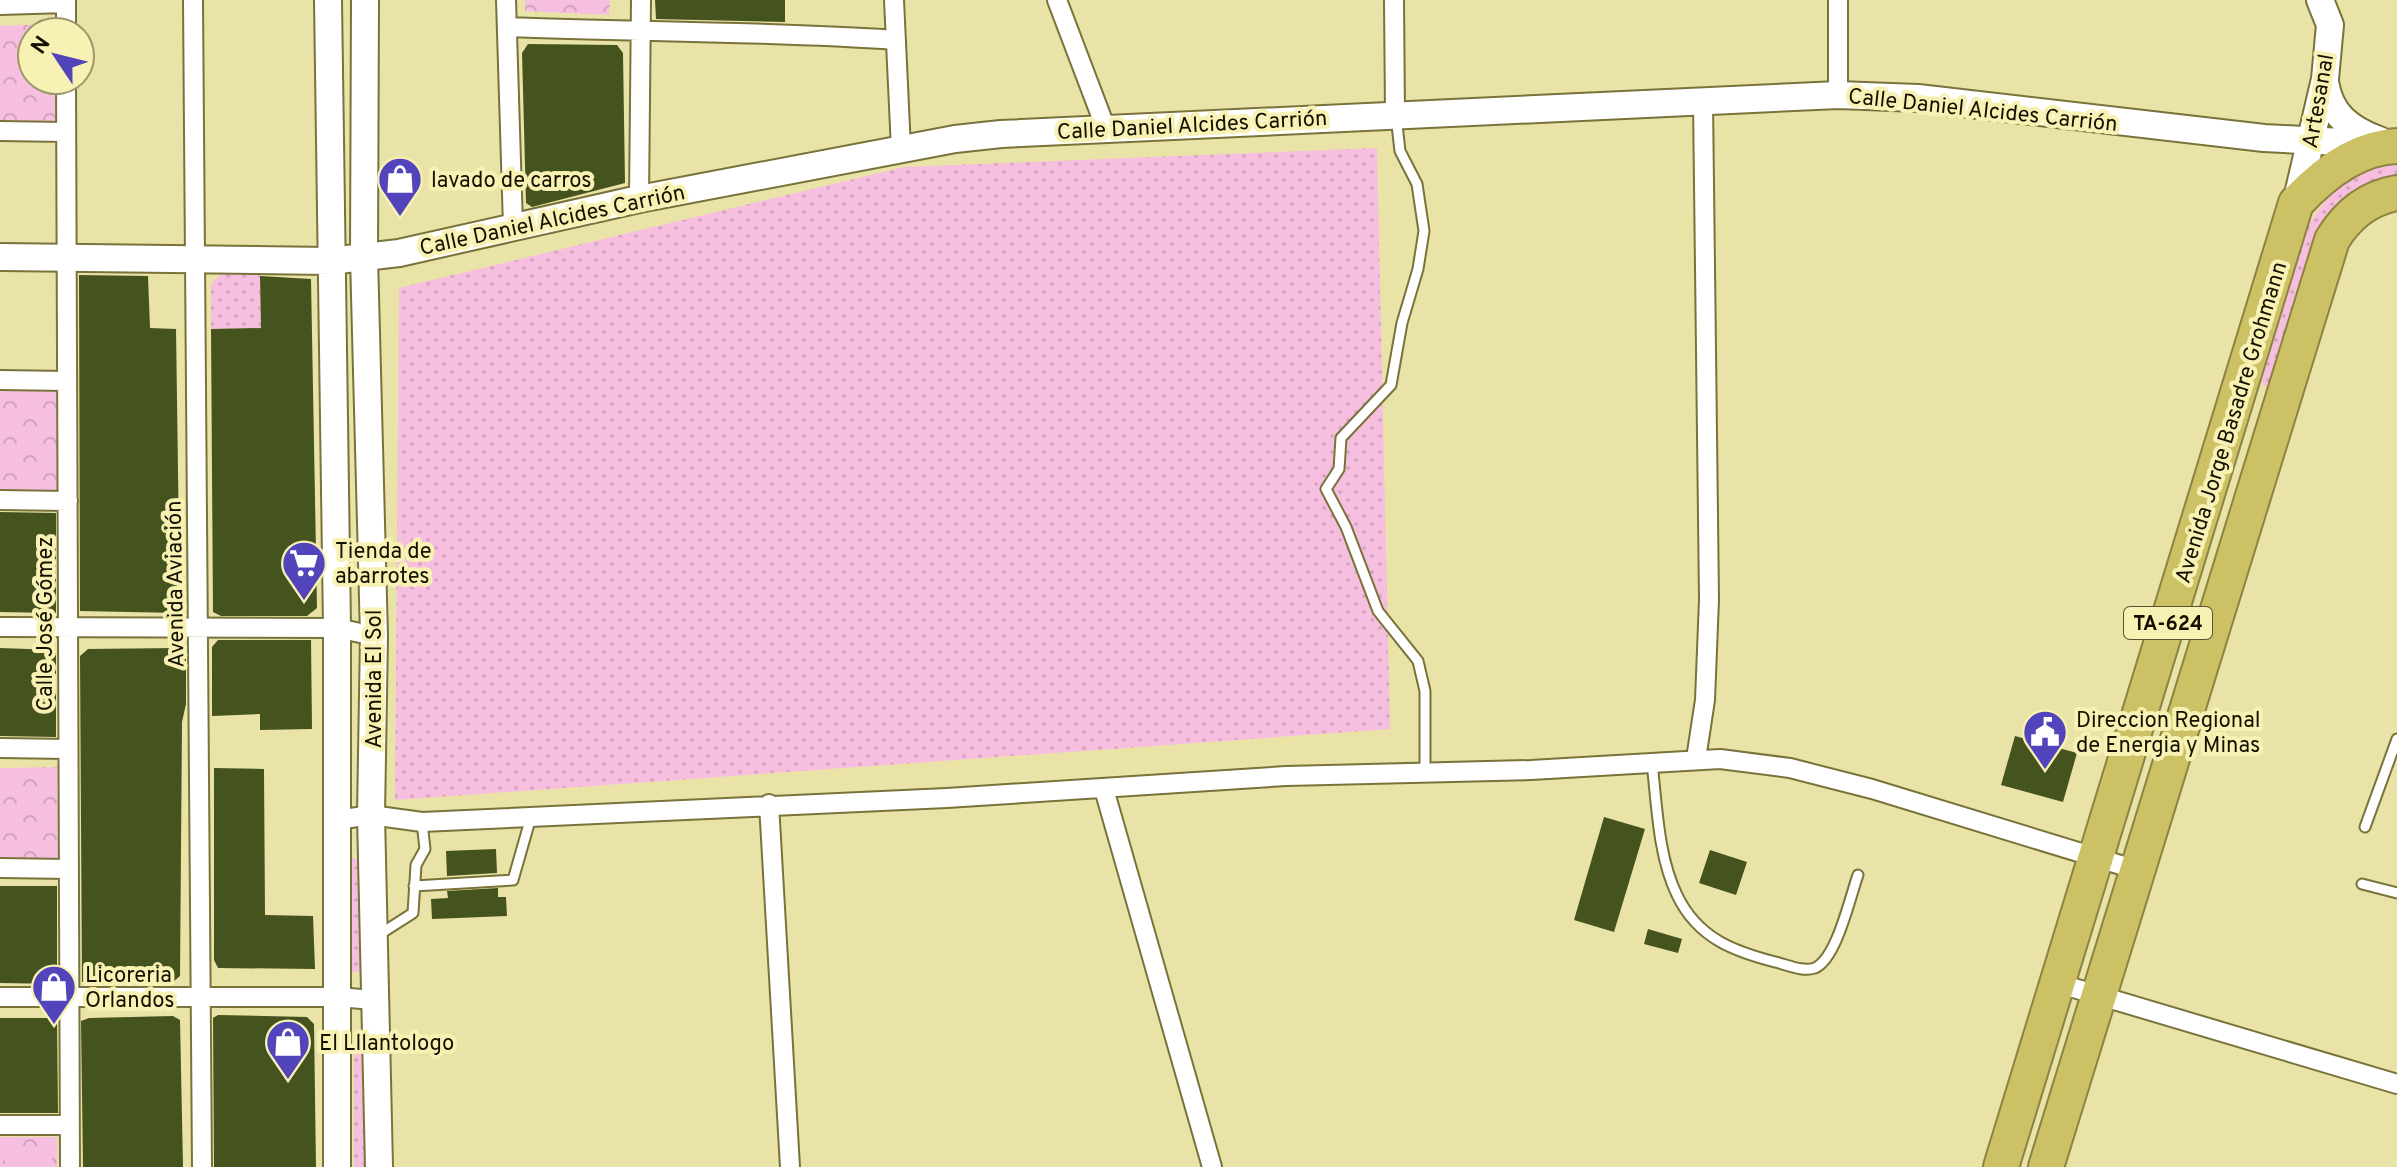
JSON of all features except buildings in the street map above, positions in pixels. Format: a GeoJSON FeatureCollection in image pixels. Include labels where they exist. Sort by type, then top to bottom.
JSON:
{"type":"FeatureCollection","features":[{"type":"Feature","properties":{"kind":"highway"},"geometry":{"type":"LineString","coordinates":[[2296,203],[2339,165],[2395,145]]}},
{"type":"Feature","properties":{"kind":"highway","name":"Avenida Jorge Basadre Grohmann"},"geometry":{"type":"LineString","coordinates":[[2046,1167],[2332,240],[2340,226],[2364,205],[2397,193]]}},
{"type":"Feature","properties":{"kind":"highway","name":"Avenida Jorge Basadre Grohmann"},"geometry":{"type":"LineString","coordinates":[[2001,1167],[2296,203]]}},
{"type":"Feature","properties":{"kind":"highway"},"geometry":{"type":"LineString","coordinates":[[2242,387],[2283,399]]}},
{"type":"Feature","properties":{"kind":"street","name":"Avenida Aviación"},"geometry":{"type":"LineString","coordinates":[[193,0],[202,1167]]}},
{"type":"Feature","properties":{"kind":"street","name":"Avenida El Sol"},"geometry":{"type":"LineString","coordinates":[[328,0],[337,628],[337,1167]]}},
{"type":"Feature","properties":{"kind":"street","name":"Avenida El Sol"},"geometry":{"type":"LineString","coordinates":[[365,0],[364,257],[374,636],[371,815],[379,1167]]}},
{"type":"Feature","properties":{"kind":"street"},"geometry":{"type":"LineString","coordinates":[[506,0],[513,226]]}},
{"type":"Feature","properties":{"kind":"street"},"geometry":{"type":"LineString","coordinates":[[639,199],[641,0]]}},
{"type":"Feature","properties":{"kind":"street"},"geometry":{"type":"LineString","coordinates":[[894,0],[901,149]]}},
{"type":"Feature","properties":{"kind":"street"},"geometry":{"type":"LineString","coordinates":[[1057,0],[1106,129]]}},
{"type":"Feature","properties":{"kind":"street"},"geometry":{"type":"LineString","coordinates":[[1394,0],[1395,113]]}},
{"type":"Feature","properties":{"kind":"street"},"geometry":{"type":"LineString","coordinates":[[1838,0],[1838,95]]}},
{"type":"Feature","properties":{"kind":"street","name":"Artesanal"},"geometry":{"type":"LineString","coordinates":[[2296,203],[2325,79],[2330,25],[2320,0]]}},
{"type":"Feature","properties":{"kind":"street"},"geometry":{"type":"LineString","coordinates":[[0,5],[66,2]]}},
{"type":"Feature","properties":{"kind":"street"},"geometry":{"type":"LineString","coordinates":[[507,27],[798,33],[896,40]]}},
{"type":"Feature","properties":{"kind":"street"},"geometry":{"type":"LineString","coordinates":[[2325,79],[2330,101],[2342,120],[2355,131],[2395,145]]}},
{"type":"Feature","properties":{"kind":"street","name":"Calle Daniel Alcides Carrión"},"geometry":{"type":"LineString","coordinates":[[0,257],[330,261],[399,253],[639,199],[901,149],[1001,134],[1395,113],[1838,95],[1918,98],[2264,138],[2395,145]]}},
{"type":"Feature","properties":{"kind":"street","name":"Calle José Gómez"},"geometry":{"type":"LineString","coordinates":[[66,96],[70,1167]]}},
{"type":"Feature","properties":{"kind":"street"},"geometry":{"type":"LineString","coordinates":[[1696,759],[1705,700],[1709,600],[1703,101]]}},
{"type":"Feature","properties":{"kind":"street"},"geometry":{"type":"LineString","coordinates":[[0,131],[66,132]]}},
{"type":"Feature","properties":{"kind":"street"},"geometry":{"type":"LineString","coordinates":[[2264,138],[2285,157],[2292,170],[2296,203]]}},
{"type":"Feature","properties":{"kind":"street"},"geometry":{"type":"LineString","coordinates":[[0,380],[67,381]]}},
{"type":"Feature","properties":{"kind":"street"},"geometry":{"type":"LineString","coordinates":[[0,500],[68,501]]}},
{"type":"Feature","properties":{"kind":"street"},"geometry":{"type":"LineString","coordinates":[[0,627],[337,628],[374,636]]}},
{"type":"Feature","properties":{"kind":"street"},"geometry":{"type":"LineString","coordinates":[[0,748],[68,749]]}},
{"type":"Feature","properties":{"kind":"street"},"geometry":{"type":"LineString","coordinates":[[337,820],[371,815],[422,822],[1104,789],[1240,778],[1425,773],[1696,759],[1790,768],[1872,789],[2137,870]]}},
{"type":"Feature","properties":{"kind":"street"},"geometry":{"type":"LineString","coordinates":[[1104,789],[1212,1167]]}},
{"type":"Feature","properties":{"kind":"street"},"geometry":{"type":"LineString","coordinates":[[769,804],[790,1167]]}},
{"type":"Feature","properties":{"kind":"street"},"geometry":{"type":"LineString","coordinates":[[0,868],[69,869]]}},
{"type":"Feature","properties":{"kind":"street"},"geometry":{"type":"LineString","coordinates":[[2057,983],[2397,1084]]}},
{"type":"Feature","properties":{"kind":"street"},"geometry":{"type":"LineString","coordinates":[[0,997],[337,997],[374,1000]]}},
{"type":"Feature","properties":{"kind":"street"},"geometry":{"type":"LineString","coordinates":[[0,1125],[69,1125]]}},
{"type":"Feature","properties":{"kind":"lane"},"geometry":{"type":"LineString","coordinates":[[1395,113],[1400,151],[1417,184],[1424,231],[1418,269],[1402,323],[1391,385],[1341,438],[1339,469],[1326,489],[1346,527],[1378,611],[1418,661],[1425,691],[1425,773]]}},
{"type":"Feature","properties":{"kind":"lane"},"geometry":{"type":"LineString","coordinates":[[2365,827],[2397,739]]}},
{"type":"Feature","properties":{"kind":"lane"},"geometry":{"type":"LineString","coordinates":[[1652,762],[1657,809],[1676,894],[1693,922],[1713,940],[1735,952],[1801,969],[1815,967],[1831,953],[1858,875]]}},
{"type":"Feature","properties":{"kind":"lane"},"geometry":{"type":"LineString","coordinates":[[414,886],[513,880],[531,815]]}},
{"type":"Feature","properties":{"kind":"lane"},"geometry":{"type":"LineString","coordinates":[[374,938],[413,913],[416,865],[425,849],[422,822]]}},
{"type":"Feature","properties":{"kind":"lane"},"geometry":{"type":"LineString","coordinates":[[2362,884],[2397,893]]}},
{"type":"Feature","properties":{"kind":"green space"},"geometry":{"type":"Polygon","coordinates":[[[525,0],[610,0],[609,15],[525,11],[525,0]]]}},
{"type":"Feature","properties":{"kind":"green space"},"geometry":{"type":"Polygon","coordinates":[[[16,25],[16,96],[55,96],[55,123],[0,124],[0,26],[16,25]]]}},
{"type":"Feature","properties":{"kind":"green space"},"geometry":{"type":"Polygon","coordinates":[[[1377,148],[1390,729],[395,800],[399,288],[904,167],[1377,148]]]}},
{"type":"Feature","properties":{"kind":"green space"},"geometry":{"type":"Polygon","coordinates":[[[2397,161],[2397,182],[2351,199],[2272,390],[2264,386],[2258,376],[2276,310],[2299,244],[2315,215],[2336,191],[2363,172],[2397,161]]]}},
{"type":"Feature","properties":{"kind":"green space"},"geometry":{"type":"Polygon","coordinates":[[[221,274],[260,275],[261,328],[211,329],[211,284],[221,274]]]}},
{"type":"Feature","properties":{"kind":"green space"},"geometry":{"type":"Polygon","coordinates":[[[0,391],[60,391],[57,494],[0,492],[0,391]]]}},
{"type":"Feature","properties":{"kind":"green space"},"geometry":{"type":"Polygon","coordinates":[[[57,767],[58,860],[0,861],[0,768],[57,767]]]}},
{"type":"Feature","properties":{"kind":"green space"},"geometry":{"type":"Polygon","coordinates":[[[350,858],[366,859],[365,971],[349,972],[350,858]]]}},
{"type":"Feature","properties":{"kind":"green space"},"geometry":{"type":"Polygon","coordinates":[[[354,1046],[369,1047],[372,1167],[354,1167],[354,1046]]]}},
{"type":"Feature","properties":{"kind":"green space"},"geometry":{"type":"Polygon","coordinates":[[[0,1137],[57,1137],[57,1167],[0,1167],[0,1137]]]}},
{"type":"Feature","properties":{"kind":"green space"},"geometry":{"type":"Polygon","coordinates":[[[5,1150],[52,1151],[52,1167],[5,1167],[5,1150]]]}},
{"type":"Feature","properties":{"kind":"place","name":"lavado de carros"},"geometry":{"type":"Point","coordinates":[400,218]}},
{"type":"Feature","properties":{"kind":"place","name":"Tienda de abarrotes"},"geometry":{"type":"Point","coordinates":[304,602]}},
{"type":"Feature","properties":{"kind":"place","name":"Direccion Regional de Energia y Minas"},"geometry":{"type":"Point","coordinates":[2045,771]}},
{"type":"Feature","properties":{"kind":"place","name":"Licoreria Orlandos"},"geometry":{"type":"Point","coordinates":[54,1026]}},
{"type":"Feature","properties":{"kind":"place","name":"El Lllantologo"},"geometry":{"type":"Point","coordinates":[288,1081]}}]}
